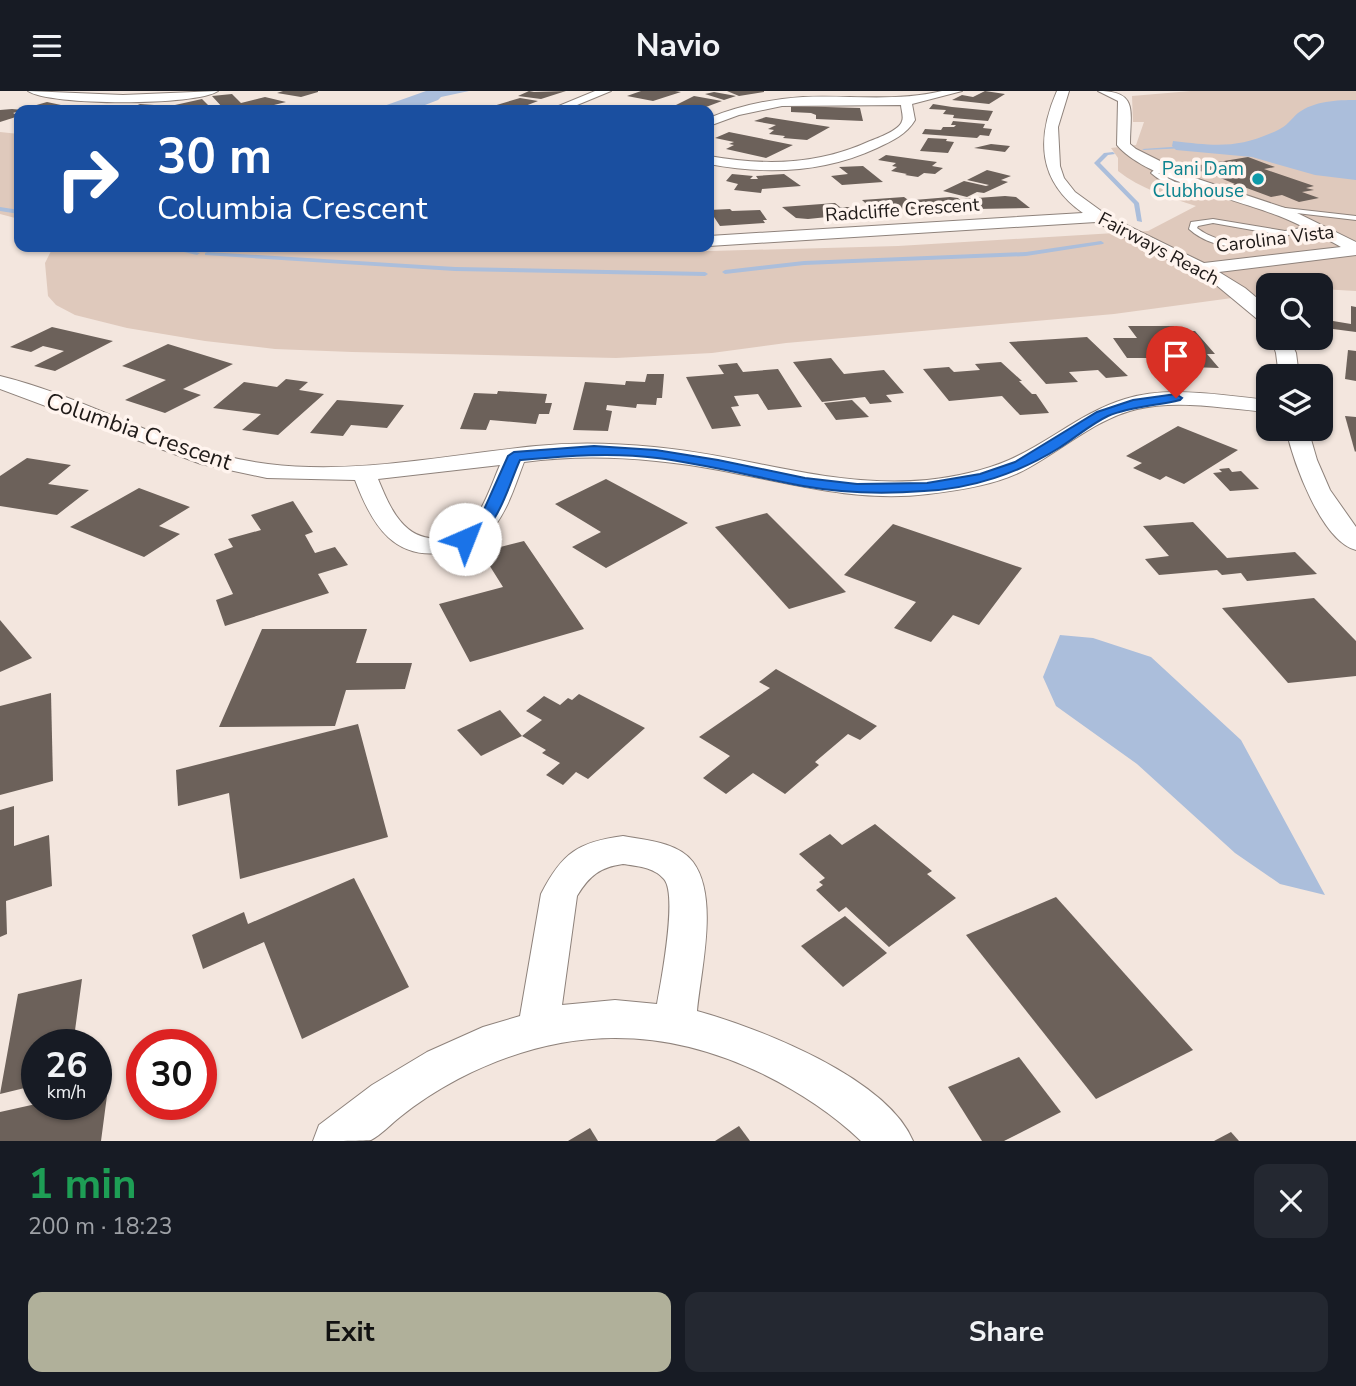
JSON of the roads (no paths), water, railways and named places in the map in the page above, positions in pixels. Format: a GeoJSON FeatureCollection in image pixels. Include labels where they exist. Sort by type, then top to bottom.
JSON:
{"type":"FeatureCollection","features":[{"type":"Feature","properties":{"kind":"street"},"geometry":{"type":"LineString","coordinates":[[34,91],[68,97],[113,98],[212,91]]}},
{"type":"Feature","properties":{"kind":"street"},"geometry":{"type":"LineString","coordinates":[[568,105],[605,91]]}},
{"type":"Feature","properties":{"kind":"street"},"geometry":{"type":"LineString","coordinates":[[714,120],[738,108],[777,100],[906,102],[956,91]]}},
{"type":"Feature","properties":{"kind":"street","name":"Fairways Reach"},"geometry":{"type":"LineString","coordinates":[[1063,91],[1051,125],[1051,141],[1061,185],[1097,217],[1233,286],[1256,307]]}},
{"type":"Feature","properties":{"kind":"street"},"geometry":{"type":"LineString","coordinates":[[1104,91],[1121,96],[1124,101],[1126,149],[1159,167],[1209,188],[1317,227],[1356,249]]}},
{"type":"Feature","properties":{"kind":"street"},"geometry":{"type":"LineString","coordinates":[[714,161],[782,166],[837,161],[854,155],[905,127],[909,120],[906,102]]}},
{"type":"Feature","properties":{"kind":"street","name":"Radcliffe Crescent"},"geometry":{"type":"LineString","coordinates":[[714,240],[1097,217]]}},
{"type":"Feature","properties":{"kind":"street","name":"Carolina Vista"},"geometry":{"type":"LineString","coordinates":[[1199,269],[1356,249]]}},
{"type":"Feature","properties":{"kind":"street","name":"Columbia Crescent"},"geometry":{"type":"LineString","coordinates":[[0,382],[209,459],[267,471],[364,473],[594,450],[656,454],[805,482],[857,488],[927,487],[983,477],[1019,464],[1054,446],[1101,415],[1133,403],[1176,398],[1256,405]]}},
{"type":"Feature","properties":{"kind":"street"},"geometry":{"type":"LineString","coordinates":[[1299,441],[1302,455],[1321,499],[1356,542]]}},
{"type":"Feature","properties":{"kind":"street"},"geometry":{"type":"LineString","coordinates":[[364,473],[386,523],[398,537],[414,544],[439,546],[465,539],[477,530],[489,515],[514,456]]}},
{"type":"Feature","properties":{"kind":"street"},"geometry":{"type":"LineString","coordinates":[[538,1029],[559,894],[573,871],[595,854],[623,850],[654,855],[679,870],[687,891],[688,919],[676,1023]]}},
{"type":"Feature","properties":{"kind":"street"},"geometry":{"type":"LineString","coordinates":[[335,1141],[407,1086],[445,1062],[486,1043],[577,1020],[616,1018],[676,1023],[726,1035],[779,1059],[835,1092],[891,1141]]}},
{"type":"Feature","properties":{"kind":"lane"},"geometry":{"type":"LineString","coordinates":[[1269,208],[1356,218]]}},
{"type":"Feature","properties":{"kind":"lane"},"geometry":{"type":"LineString","coordinates":[[1285,233],[1282,238],[1273,242],[1247,244],[1208,238],[1193,229],[1194,224],[1201,221],[1285,233],[1317,227]]}},
{"type":"Feature","properties":{"kind":"water"},"geometry":{"type":"Polygon","coordinates":[[[426,91],[469,91],[441,97],[425,105],[387,105],[426,91]]]}},
{"type":"Feature","properties":{"kind":"water"},"geometry":{"type":"Polygon","coordinates":[[[1356,100],[1356,180],[1315,175],[1252,157],[1176,150],[1172,146],[1173,141],[1227,145],[1251,140],[1281,128],[1311,106],[1356,100]]]}},
{"type":"Feature","properties":{"kind":"water"},"geometry":{"type":"Polygon","coordinates":[[[1060,635],[1093,638],[1151,657],[1241,740],[1325,895],[1280,884],[1235,853],[1137,764],[1056,706],[1043,677],[1060,635]]]}},
{"type":"Feature","properties":{"kind":"waterway"},"geometry":{"type":"LineString","coordinates":[[1144,149],[1186,147]]}},
{"type":"Feature","properties":{"kind":"waterway"},"geometry":{"type":"LineString","coordinates":[[1113,153],[1106,154],[1097,163],[1137,204],[1140,221]]}},
{"type":"Feature","properties":{"kind":"waterway"},"geometry":{"type":"LineString","coordinates":[[0,209],[14,211]]}},
{"type":"Feature","properties":{"kind":"waterway"},"geometry":{"type":"LineString","coordinates":[[725,272],[804,263],[1026,254],[1101,243]]}},
{"type":"Feature","properties":{"kind":"waterway"},"geometry":{"type":"LineString","coordinates":[[192,252],[197,253]]}},
{"type":"Feature","properties":{"kind":"waterway"},"geometry":{"type":"LineString","coordinates":[[207,254],[455,269],[705,274]]}},
{"type":"Feature","properties":{"kind":"place","name":"Pani Dam Clubhouse"},"geometry":{"type":"Point","coordinates":[1258,179]}}]}
